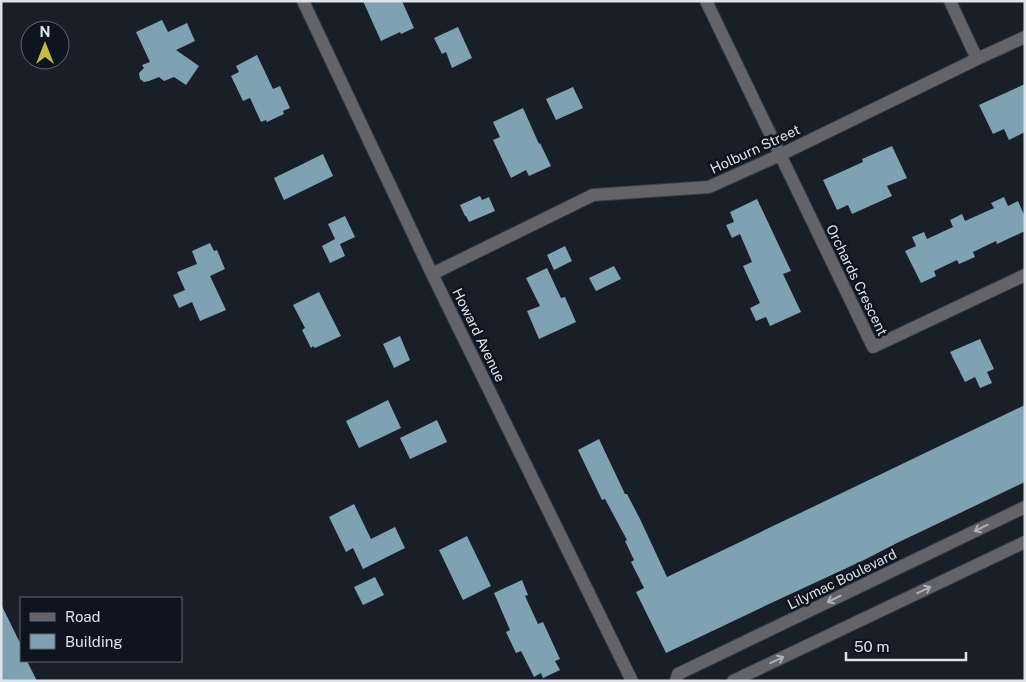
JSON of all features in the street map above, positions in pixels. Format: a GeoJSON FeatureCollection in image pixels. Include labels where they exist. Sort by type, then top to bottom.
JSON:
{"type":"FeatureCollection","features":[{"type":"Feature","properties":{"kind":"street","name":"Howard Avenue"},"geometry":{"type":"LineString","coordinates":[[303,1],[432,274],[632,681]]}},
{"type":"Feature","properties":{"kind":"street"},"geometry":{"type":"LineString","coordinates":[[706,1],[780,155]]}},
{"type":"Feature","properties":{"kind":"street"},"geometry":{"type":"LineString","coordinates":[[950,1],[977,59]]}},
{"type":"Feature","properties":{"kind":"street","name":"Holburn Street"},"geometry":{"type":"LineString","coordinates":[[432,274],[593,195],[710,187],[1025,37]]}},
{"type":"Feature","properties":{"kind":"street","name":"Orchards Crescent"},"geometry":{"type":"LineString","coordinates":[[780,155],[873,347],[1025,275]]}},
{"type":"Feature","properties":{"kind":"street","name":"Lilymac Boulevard"},"geometry":{"type":"LineString","coordinates":[[676,681],[678,674],[1025,507]]}},
{"type":"Feature","properties":{"kind":"street"},"geometry":{"type":"LineString","coordinates":[[733,681],[1025,542]]}},
{"type":"Feature","properties":{"kind":"building"},"geometry":{"type":"Polygon","coordinates":[[[363,1],[402,1],[414,28],[381,41],[363,1]]]}},
{"type":"Feature","properties":{"kind":"building"},"geometry":{"type":"Polygon","coordinates":[[[162,20],[168,32],[187,23],[195,41],[176,50],[199,66],[186,85],[174,77],[164,81],[159,77],[144,82],[140,79],[139,73],[144,68],[142,65],[150,62],[136,32],[162,20]]]}},
{"type":"Feature","properties":{"kind":"building"},"geometry":{"type":"Polygon","coordinates":[[[458,27],[472,58],[452,68],[446,52],[442,54],[434,38],[458,27]]]}},
{"type":"Feature","properties":{"kind":"building"},"geometry":{"type":"Polygon","coordinates":[[[257,55],[273,89],[280,86],[290,108],[283,111],[284,114],[267,122],[266,120],[261,122],[250,98],[243,101],[231,76],[239,72],[236,66],[257,55]]]}},
{"type":"Feature","properties":{"kind":"building"},"geometry":{"type":"Polygon","coordinates":[[[1025,84],[1025,132],[1009,140],[1004,129],[993,134],[979,105],[1025,84]]]}},
{"type":"Feature","properties":{"kind":"building"},"geometry":{"type":"Polygon","coordinates":[[[573,87],[583,108],[556,120],[546,99],[573,87]]]}},
{"type":"Feature","properties":{"kind":"building"},"geometry":{"type":"Polygon","coordinates":[[[523,108],[551,166],[529,176],[526,170],[511,178],[493,140],[500,137],[493,122],[523,108]]]}},
{"type":"Feature","properties":{"kind":"building"},"geometry":{"type":"Polygon","coordinates":[[[892,146],[907,178],[887,186],[892,196],[852,214],[848,205],[837,210],[823,180],[863,162],[862,159],[892,146]]]}},
{"type":"Feature","properties":{"kind":"building"},"geometry":{"type":"Polygon","coordinates":[[[323,154],[333,176],[284,200],[274,178],[323,154]]]}},
{"type":"Feature","properties":{"kind":"building"},"geometry":{"type":"Polygon","coordinates":[[[480,196],[482,200],[489,197],[495,211],[469,222],[460,205],[480,196]]]}},
{"type":"Feature","properties":{"kind":"building"},"geometry":{"type":"Polygon","coordinates":[[[1004,197],[1008,206],[1018,201],[1025,217],[1025,231],[997,244],[996,241],[973,252],[975,257],[959,264],[957,260],[934,271],[936,276],[921,283],[905,251],[916,246],[912,237],[924,232],[927,239],[953,227],[950,220],[962,214],[965,221],[994,208],[991,203],[1004,197]]]}},
{"type":"Feature","properties":{"kind":"building"},"geometry":{"type":"Polygon","coordinates":[[[757,199],[791,271],[783,274],[801,312],[770,326],[766,317],[756,321],[750,308],[760,303],[743,266],[752,262],[740,234],[732,238],[726,225],[734,222],[730,212],[757,199]]]}},
{"type":"Feature","properties":{"kind":"building"},"geometry":{"type":"Polygon","coordinates":[[[345,216],[355,237],[340,244],[345,256],[330,263],[322,246],[335,239],[328,224],[345,216]]]}},
{"type":"Feature","properties":{"kind":"building"},"geometry":{"type":"Polygon","coordinates":[[[210,243],[214,251],[217,250],[225,269],[210,276],[226,310],[200,321],[192,302],[179,308],[173,295],[185,290],[177,272],[197,264],[192,251],[210,243]]]}},
{"type":"Feature","properties":{"kind":"building"},"geometry":{"type":"Polygon","coordinates":[[[565,246],[572,261],[554,270],[547,255],[565,246]]]}},
{"type":"Feature","properties":{"kind":"building"},"geometry":{"type":"Polygon","coordinates":[[[614,266],[621,279],[596,291],[589,278],[614,266]]]}},
{"type":"Feature","properties":{"kind":"building"},"geometry":{"type":"Polygon","coordinates":[[[547,268],[561,298],[565,297],[576,322],[539,339],[527,311],[540,306],[526,278],[547,268]]]}},
{"type":"Feature","properties":{"kind":"building"},"geometry":{"type":"Polygon","coordinates":[[[319,292],[341,336],[311,348],[302,330],[305,328],[293,305],[319,292]]]}},
{"type":"Feature","properties":{"kind":"building"},"geometry":{"type":"Polygon","coordinates":[[[400,336],[410,360],[394,368],[383,344],[400,336]]]}},
{"type":"Feature","properties":{"kind":"building"},"geometry":{"type":"Polygon","coordinates":[[[980,339],[994,369],[987,372],[992,383],[980,388],[975,377],[965,382],[950,352],[980,339]]]}},
{"type":"Feature","properties":{"kind":"building"},"geometry":{"type":"Polygon","coordinates":[[[388,400],[401,428],[359,448],[346,421],[388,400]]]}},
{"type":"Feature","properties":{"kind":"building"},"geometry":{"type":"Polygon","coordinates":[[[1025,405],[1025,482],[666,653],[636,592],[644,588],[631,562],[634,560],[625,541],[627,540],[605,499],[602,500],[578,450],[599,439],[667,577],[1025,405]]]}},
{"type":"Feature","properties":{"kind":"building"},"geometry":{"type":"Polygon","coordinates":[[[437,420],[447,442],[410,459],[400,438],[437,420]]]}},
{"type":"Feature","properties":{"kind":"building"},"geometry":{"type":"Polygon","coordinates":[[[354,504],[371,539],[395,527],[405,548],[363,569],[353,548],[346,552],[329,517],[354,504]]]}},
{"type":"Feature","properties":{"kind":"building"},"geometry":{"type":"Polygon","coordinates":[[[467,536],[491,586],[463,600],[439,550],[467,536]]]}},
{"type":"Feature","properties":{"kind":"building"},"geometry":{"type":"Polygon","coordinates":[[[375,577],[384,595],[363,605],[354,587],[375,577]]]}},
{"type":"Feature","properties":{"kind":"building"},"geometry":{"type":"Polygon","coordinates":[[[522,580],[528,595],[525,596],[538,624],[543,622],[560,659],[555,661],[560,670],[543,678],[541,673],[534,677],[521,651],[516,653],[506,632],[510,630],[494,593],[522,580]]]}},
{"type":"Feature","properties":{"kind":"building"},"geometry":{"type":"Polygon","coordinates":[[[1,604],[20,643],[20,662],[28,662],[37,681],[1,681],[1,604]]]}}]}
